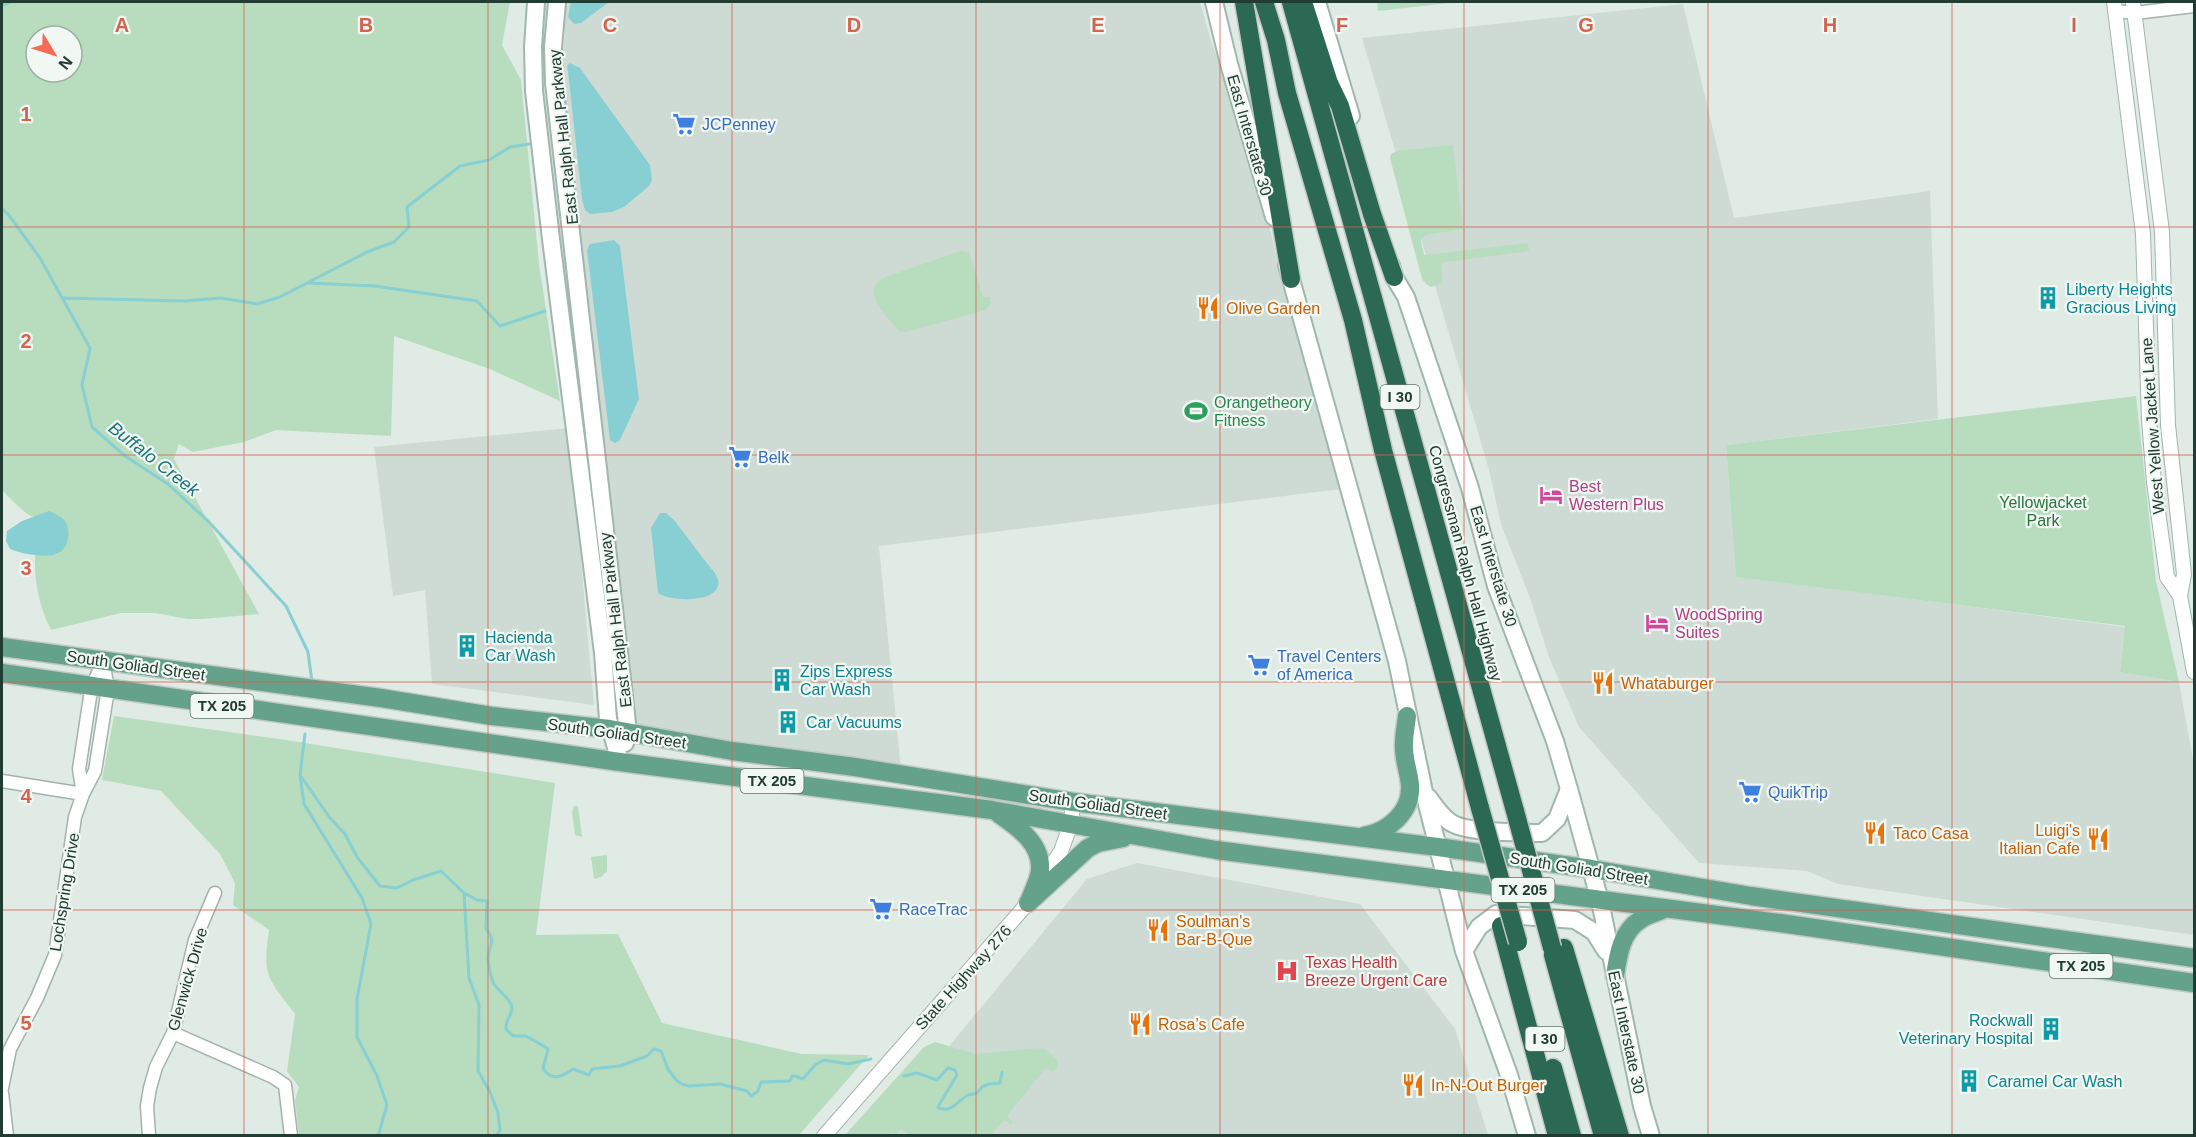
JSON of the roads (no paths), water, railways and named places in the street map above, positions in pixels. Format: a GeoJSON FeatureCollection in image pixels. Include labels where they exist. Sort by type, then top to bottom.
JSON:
{"type":"FeatureCollection","features":[{"type":"Feature","properties":{"kind":"highway"},"geometry":{"type":"LineString","coordinates":[[1244,2],[1291,279]]}},
{"type":"Feature","properties":{"kind":"highway","name":"I 30"},"geometry":{"type":"LineString","coordinates":[[1264,2],[1276,40],[1287,93],[1353,320],[1383,450],[1480,808],[1572,1136]]}},
{"type":"Feature","properties":{"kind":"highway","name":"Congressman Ralph Hall Highway"},"geometry":{"type":"LineString","coordinates":[[1291,2],[1558,948],[1603,1136]]}},
{"type":"Feature","properties":{"kind":"highway"},"geometry":{"type":"LineString","coordinates":[[1303,2],[1329,83],[1340,106],[1372,214],[1394,277]]}},
{"type":"Feature","properties":{"kind":"highway"},"geometry":{"type":"LineString","coordinates":[[1509,909],[1501,926],[1557,1136]]}},
{"type":"Feature","properties":{"kind":"highway"},"geometry":{"type":"LineString","coordinates":[[1558,948],[1620,1136]]}},
{"type":"Feature","properties":{"kind":"main road","name":"East Ralph Hall Parkway"},"geometry":{"type":"LineString","coordinates":[[536,2],[533,47],[534,91],[588,542],[619,731]]}},
{"type":"Feature","properties":{"kind":"main road","name":"East Ralph Hall Parkway"},"geometry":{"type":"LineString","coordinates":[[557,2],[553,47],[554,83],[605,540],[620,762]]}},
{"type":"Feature","properties":{"kind":"main road","name":"East Interstate 30"},"geometry":{"type":"LineString","coordinates":[[1214,2],[1229,64],[1253,140],[1397,661],[1424,792],[1464,951],[1509,1075],[1527,1136]]}},
{"type":"Feature","properties":{"kind":"main road","name":"East Interstate 30"},"geometry":{"type":"LineString","coordinates":[[1317,2],[1361,146],[1394,277],[1406,297],[1470,488],[1496,586],[1555,741],[1600,901],[1642,1106],[1651,1136]]}},
{"type":"Feature","properties":{"kind":"main road"},"geometry":{"type":"LineString","coordinates":[[533,47],[553,47]]}},
{"type":"Feature","properties":{"kind":"main road"},"geometry":{"type":"LineString","coordinates":[[551,239],[572,237]]}},
{"type":"Feature","properties":{"kind":"main road"},"geometry":{"type":"LineString","coordinates":[[579,467],[597,464]]}},
{"type":"Feature","properties":{"kind":"main road"},"geometry":{"type":"LineString","coordinates":[[588,542],[605,540]]}},
{"type":"Feature","properties":{"kind":"main road","name":"South Goliad Street"},"geometry":{"type":"LineString","coordinates":[[2,646],[481,714],[619,731],[732,751],[855,767],[1073,802],[1438,847],[1592,869],[1750,896],[2194,958]]}},
{"type":"Feature","properties":{"kind":"main road","name":"South Goliad Street"},"geometry":{"type":"LineString","coordinates":[[2,673],[620,762],[992,810],[1216,850],[1780,923],[2194,983]]}},
{"type":"Feature","properties":{"kind":"main road"},"geometry":{"type":"LineString","coordinates":[[1358,837],[1376,834],[1390,826],[1399,817],[1407,802],[1411,788],[1404,745],[1407,716]]}},
{"type":"Feature","properties":{"kind":"main road"},"geometry":{"type":"LineString","coordinates":[[738,777],[740,772],[748,766],[847,780],[855,767]]}},
{"type":"Feature","properties":{"kind":"main road"},"geometry":{"type":"LineString","coordinates":[[1424,792],[1451,824],[1468,829],[1542,833],[1557,819],[1569,789]]}},
{"type":"Feature","properties":{"kind":"main road"},"geometry":{"type":"LineString","coordinates":[[992,810],[1021,830],[1030,839],[1038,855],[1040,870],[1028,903]]}},
{"type":"Feature","properties":{"kind":"main road"},"geometry":{"type":"LineString","coordinates":[[1028,903],[1088,848],[1106,841],[1134,836]]}},
{"type":"Feature","properties":{"kind":"main road"},"geometry":{"type":"LineString","coordinates":[[1613,968],[1623,940],[1631,927],[1640,919],[1664,909]]}},
{"type":"Feature","properties":{"kind":"main road"},"geometry":{"type":"LineString","coordinates":[[1464,951],[1479,927],[1496,914],[1575,920],[1594,932],[1613,968]]}},
{"type":"Feature","properties":{"kind":"main road"},"geometry":{"type":"LineString","coordinates":[[1913,943],[1916,918]]}},
{"type":"Feature","properties":{"kind":"main road"},"geometry":{"type":"LineString","coordinates":[[2022,958],[2025,947],[2042,950],[2090,943]]}},
{"type":"Feature","properties":{"kind":"street"},"geometry":{"type":"LineString","coordinates":[[2114,6],[2194,6]]}},
{"type":"Feature","properties":{"kind":"street","name":"West Yellow Jacket Lane"},"geometry":{"type":"LineString","coordinates":[[2114,6],[2142,224],[2149,420],[2154,482],[2167,577],[2180,596]]}},
{"type":"Feature","properties":{"kind":"street","name":"West Yellow Jacket Lane"},"geometry":{"type":"LineString","coordinates":[[2134,7],[2162,232],[2168,425],[2184,574],[2180,596],[2194,672]]}},
{"type":"Feature","properties":{"kind":"street","name":"Lochspring Drive"},"geometry":{"type":"LineString","coordinates":[[7,1136],[2,1091],[10,1048],[37,998],[55,955],[75,818],[83,794],[80,769],[100,688],[103,661]]}},
{"type":"Feature","properties":{"kind":"street"},"geometry":{"type":"LineString","coordinates":[[2,781],[83,794]]}},
{"type":"Feature","properties":{"kind":"street","name":"State Highway 276"},"geometry":{"type":"LineString","coordinates":[[824,1136],[1028,903],[1055,863],[1071,824],[1073,802]]}},
{"type":"Feature","properties":{"kind":"street","name":"Glenwick Drive"},"geometry":{"type":"LineString","coordinates":[[149,1136],[147,1106],[150,1088],[156,1067],[173,1033],[195,940],[215,893]]}},
{"type":"Feature","properties":{"kind":"street"},"geometry":{"type":"LineString","coordinates":[[173,1033],[273,1077],[285,1085],[291,1136]]}},
{"type":"Feature","properties":{"kind":"water"},"geometry":{"type":"Polygon","coordinates":[[[571,2],[609,2],[581,23],[574,24],[568,17],[571,2]]]}},
{"type":"Feature","properties":{"kind":"water"},"geometry":{"type":"Polygon","coordinates":[[[570,63],[580,68],[650,165],[652,180],[649,186],[624,207],[612,212],[590,214],[585,210],[567,66],[570,63]]]}},
{"type":"Feature","properties":{"kind":"water"},"geometry":{"type":"Polygon","coordinates":[[[614,240],[620,246],[639,399],[620,440],[615,443],[610,440],[587,250],[590,244],[614,240]]]}},
{"type":"Feature","properties":{"kind":"water"},"geometry":{"type":"Polygon","coordinates":[[[49,511],[62,518],[68,529],[67,542],[60,552],[40,555],[10,549],[6,541],[7,531],[22,521],[49,511]]]}},
{"type":"Feature","properties":{"kind":"water"},"geometry":{"type":"Polygon","coordinates":[[[660,513],[666,513],[674,520],[715,573],[718,586],[714,592],[696,599],[674,598],[658,593],[651,528],[660,513]]]}},
{"type":"Feature","properties":{"kind":"waterway","name":"Buffalo Creek"},"geometry":{"type":"LineString","coordinates":[[2,5],[11,2]]}},
{"type":"Feature","properties":{"kind":"waterway"},"geometry":{"type":"LineString","coordinates":[[64,298],[184,301],[221,298],[257,304],[280,297],[367,252],[394,242],[409,227],[407,207],[460,166],[489,160],[510,147],[529,144]]}},
{"type":"Feature","properties":{"kind":"waterway","name":"Buffalo Creek"},"geometry":{"type":"LineString","coordinates":[[2,209],[40,258],[90,348],[82,385],[92,427],[125,456],[168,484],[208,521],[286,606],[308,652],[312,682]]}},
{"type":"Feature","properties":{"kind":"waterway"},"geometry":{"type":"LineString","coordinates":[[309,283],[375,286],[477,301],[500,326],[545,311]]}},
{"type":"Feature","properties":{"kind":"waterway","name":"Buffalo Creek"},"geometry":{"type":"LineString","coordinates":[[305,734],[300,775],[304,804],[362,898],[371,924],[357,999],[357,1037],[377,1076],[387,1105],[378,1136]]}},
{"type":"Feature","properties":{"kind":"waterway"},"geometry":{"type":"LineString","coordinates":[[300,775],[330,818],[345,834],[357,857],[380,886],[397,888],[441,871],[464,893],[469,978],[479,1005],[478,1071],[490,1092],[498,1113],[500,1130],[496,1136]]}},
{"type":"Feature","properties":{"kind":"waterway"},"geometry":{"type":"LineString","coordinates":[[464,893],[477,900],[487,901],[486,929],[492,941],[488,955],[490,972],[494,984],[512,1007],[506,1029],[513,1036],[526,1036],[547,1048],[543,1068],[553,1077],[561,1076],[573,1069],[589,1075],[592,1069],[620,1066],[647,1056],[654,1049],[661,1051],[668,1069],[682,1084],[689,1086],[720,1084],[747,1091],[751,1096],[758,1091],[761,1082],[790,1081],[792,1076],[803,1079],[815,1065],[824,1060],[848,1064],[871,1059]]}},
{"type":"Feature","properties":{"kind":"waterway"},"geometry":{"type":"LineString","coordinates":[[904,1076],[917,1073],[937,1080],[948,1068],[955,1070],[957,1075],[938,1108],[947,1109],[968,1095],[977,1093],[982,1087],[1000,1083],[1002,1072]]}},
{"type":"Feature","properties":{"kind":"place","name":"JCPenney"},"geometry":{"type":"Point","coordinates":[684,124]}},
{"type":"Feature","properties":{"kind":"place","name":"Liberty Heights Gracious Living"},"geometry":{"type":"Point","coordinates":[2048,298]}},
{"type":"Feature","properties":{"kind":"place","name":"Olive Garden"},"geometry":{"type":"Point","coordinates":[1208,308]}},
{"type":"Feature","properties":{"kind":"place","name":"Orangetheory Fitness"},"geometry":{"type":"Point","coordinates":[1196,411]}},
{"type":"Feature","properties":{"kind":"place","name":"Belk"},"geometry":{"type":"Point","coordinates":[740,457]}},
{"type":"Feature","properties":{"kind":"place","name":"Best Western Plus"},"geometry":{"type":"Point","coordinates":[1551,495]}},
{"type":"Feature","properties":{"kind":"place","name":"WoodSpring Suites"},"geometry":{"type":"Point","coordinates":[1657,623]}},
{"type":"Feature","properties":{"kind":"place","name":"Hacienda Car Wash"},"geometry":{"type":"Point","coordinates":[467,646]}},
{"type":"Feature","properties":{"kind":"place","name":"Travel Centers of America"},"geometry":{"type":"Point","coordinates":[1259,665]}},
{"type":"Feature","properties":{"kind":"place","name":"Zips Express Car Wash"},"geometry":{"type":"Point","coordinates":[782,680]}},
{"type":"Feature","properties":{"kind":"place","name":"Whataburger"},"geometry":{"type":"Point","coordinates":[1603,683]}},
{"type":"Feature","properties":{"kind":"place","name":"Car Vacuums"},"geometry":{"type":"Point","coordinates":[788,722]}},
{"type":"Feature","properties":{"kind":"place","name":"QuikTrip"},"geometry":{"type":"Point","coordinates":[1750,792]}},
{"type":"Feature","properties":{"kind":"place","name":"Taco Casa"},"geometry":{"type":"Point","coordinates":[1875,833]}},
{"type":"Feature","properties":{"kind":"place","name":"Luigi's Italian Cafe"},"geometry":{"type":"Point","coordinates":[2098,839]}},
{"type":"Feature","properties":{"kind":"place","name":"RaceTrac"},"geometry":{"type":"Point","coordinates":[881,909]}},
{"type":"Feature","properties":{"kind":"place","name":"Soulman's Bar-B-Que"},"geometry":{"type":"Point","coordinates":[1158,930]}},
{"type":"Feature","properties":{"kind":"place","name":"Texas Health Breeze Urgent Care"},"geometry":{"type":"Point","coordinates":[1287,971]}},
{"type":"Feature","properties":{"kind":"place","name":"Rosa’s Cafe"},"geometry":{"type":"Point","coordinates":[1140,1024]}},
{"type":"Feature","properties":{"kind":"place","name":"Rockwall Veterinary Hospital"},"geometry":{"type":"Point","coordinates":[2051,1029]}},
{"type":"Feature","properties":{"kind":"place","name":"Caramel Car Wash"},"geometry":{"type":"Point","coordinates":[1969,1081]}},
{"type":"Feature","properties":{"kind":"place","name":"In-N-Out Burger"},"geometry":{"type":"Point","coordinates":[1413,1085]}},
{"type":"Feature","properties":{"kind":"park label","name":"Yellowjacket Park"},"geometry":{"type":"Point","coordinates":[2043,511]}}]}
